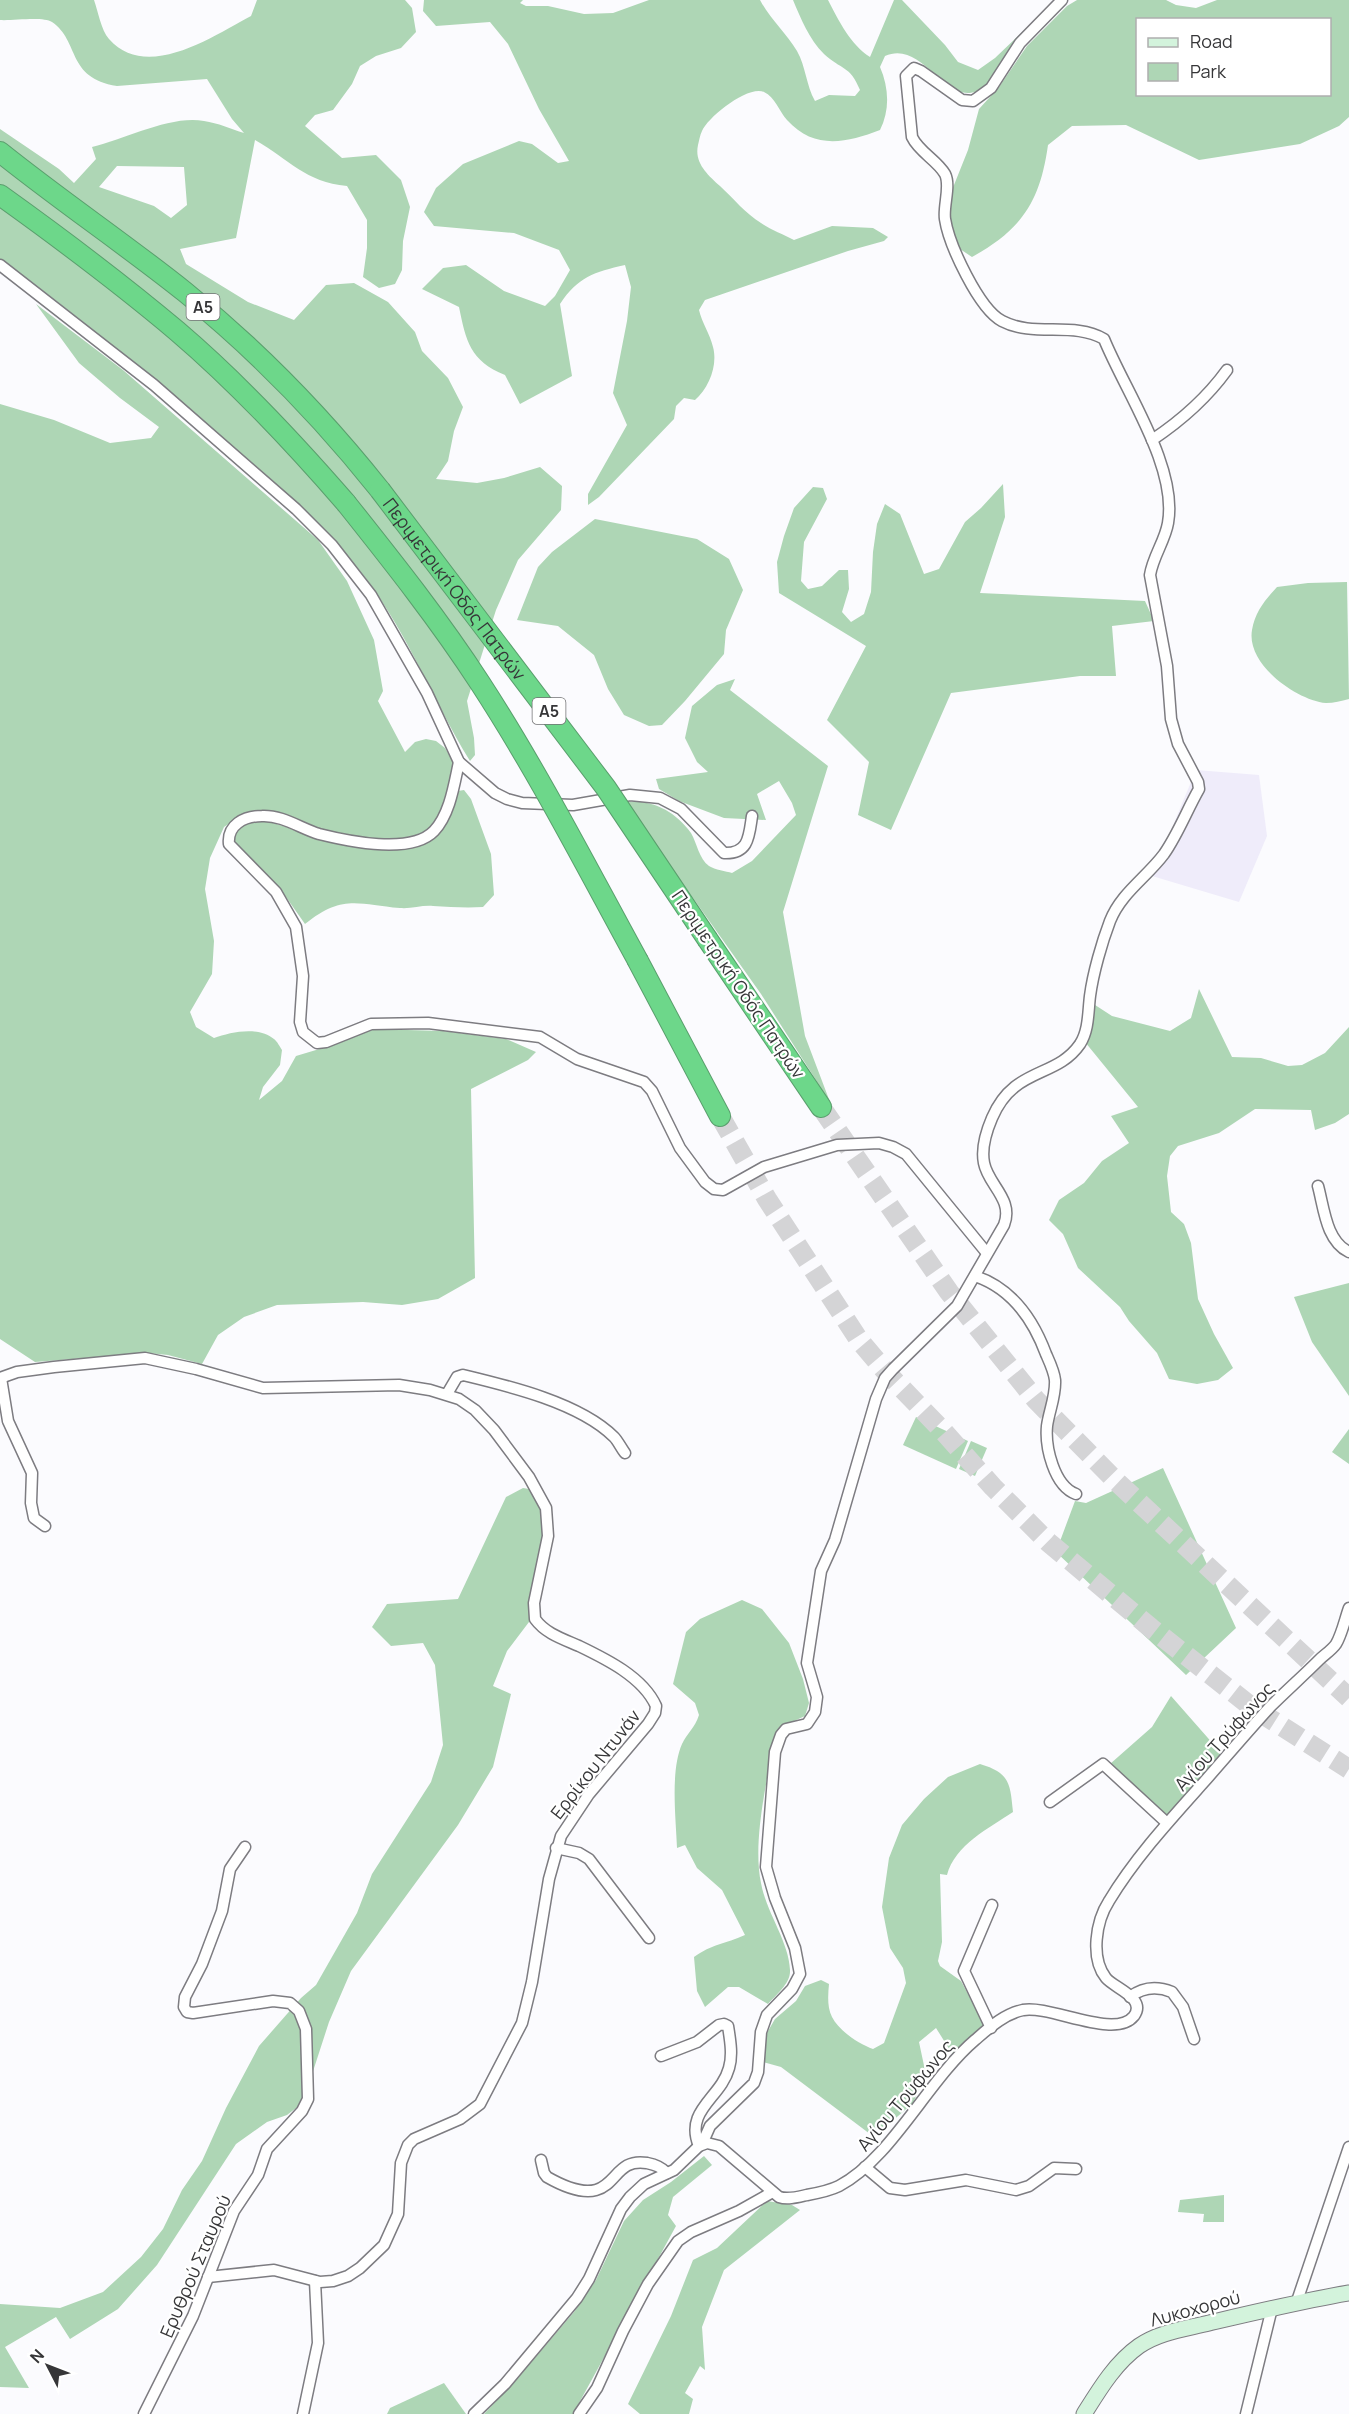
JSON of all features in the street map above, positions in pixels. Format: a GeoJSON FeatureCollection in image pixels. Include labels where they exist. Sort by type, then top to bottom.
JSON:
{"type":"FeatureCollection","features":[{"type":"Feature","properties":{"kind":"highway","name":"Περιμετρική Οδός Πατρών"},"geometry":{"type":"LineString","coordinates":[[0,152],[159,271],[243,341],[326,426],[380,490],[606,788],[821,1107]]}},
{"type":"Feature","properties":{"kind":"highway","name":"Περιμετρική Οδός Πατρών"},"geometry":{"type":"LineString","coordinates":[[0,195],[178,332],[293,442],[346,503],[426,606],[480,683],[565,825],[720,1116]]}},
{"type":"Feature","properties":{"kind":"street"},"geometry":{"type":"LineString","coordinates":[[474,2414],[505,2384],[577,2298],[589,2279],[621,2209],[630,2197],[644,2184],[667,2173],[700,2145],[710,2126],[754,2083],[758,2072],[764,2022],[771,2010],[792,1989],[800,1974],[795,1948],[768,1876],[765,1857],[777,1743],[786,1729],[807,1724],[815,1712],[817,1697],[807,1663],[821,1571],[835,1540],[880,1386],[905,1356],[952,1312],[975,1276],[1006,1218],[1004,1200],[985,1169],[983,1160],[986,1137],[995,1111],[1008,1091],[1017,1083],[1069,1055],[1080,1043],[1085,1032],[1090,993],[1113,915],[1132,888],[1164,854],[1199,789],[1198,782],[1178,744],[1171,719],[1167,666],[1150,575],[1152,563],[1168,523],[1168,483],[1152,440],[1104,339],[1083,332],[1025,329],[1001,321],[987,308],[962,269],[945,219],[947,176],[939,165],[914,142],[912,137],[906,76],[908,72],[914,68],[921,71],[962,100],[973,101],[991,88],[1020,44],[1062,0]]}},
{"type":"Feature","properties":{"kind":"street"},"geometry":{"type":"LineString","coordinates":[[0,265],[154,385],[296,509],[332,545],[371,595],[426,693],[459,762],[495,793],[522,803],[573,805],[630,795],[660,798],[681,809],[724,853],[734,854],[743,849],[749,837],[752,816]]}},
{"type":"Feature","properties":{"kind":"street"},"geometry":{"type":"LineString","coordinates":[[1152,440],[1182,419],[1208,396],[1227,370]]}},
{"type":"Feature","properties":{"kind":"street"},"geometry":{"type":"LineString","coordinates":[[459,762],[452,795],[444,813],[435,830],[422,840],[404,844],[363,843],[317,833],[287,820],[262,816],[242,820],[232,826],[228,837],[229,844],[276,892],[296,927],[303,976],[300,1022],[303,1032],[317,1043],[326,1042],[371,1024],[428,1023],[540,1037],[578,1059],[644,1083],[652,1091],[680,1148],[705,1182],[714,1189],[723,1190],[764,1167],[837,1145],[864,1143],[893,1147],[906,1154],[986,1252]]}},
{"type":"Feature","properties":{"kind":"street"},"geometry":{"type":"LineString","coordinates":[[1318,1186],[1332,1236],[1337,1244],[1349,1252]]}},
{"type":"Feature","properties":{"kind":"street"},"geometry":{"type":"LineString","coordinates":[[975,1276],[995,1285],[1014,1300],[1027,1316],[1042,1342],[1055,1380],[1047,1428],[1048,1446],[1061,1480],[1076,1494]]}},
{"type":"Feature","properties":{"kind":"street","name":"Ερρίκου Ντυνάν"},"geometry":{"type":"LineString","coordinates":[[1,1378],[17,1372],[145,1358],[196,1369],[263,1388],[390,1385],[423,1388],[447,1394],[470,1406],[487,1422],[529,1477],[544,1502],[548,1520],[548,1536],[534,1604],[535,1619],[550,1633],[625,1672],[639,1684],[656,1705],[655,1713],[648,1724],[582,1802],[556,1848],[525,2016],[484,2100],[466,2115],[410,2143],[401,2163],[398,2214],[390,2235],[379,2250],[366,2264],[348,2276],[333,2281],[315,2281],[274,2270],[208,2277]]}},
{"type":"Feature","properties":{"kind":"street"},"geometry":{"type":"LineString","coordinates":[[447,1394],[457,1377],[463,1375],[508,1385],[580,1413],[614,1437],[625,1453]]}},
{"type":"Feature","properties":{"kind":"street"},"geometry":{"type":"LineString","coordinates":[[1,1378],[8,1421],[32,1473],[31,1503],[34,1518],[45,1526]]}},
{"type":"Feature","properties":{"kind":"street","name":"Αγίου Τρύφωνος"},"geometry":{"type":"LineString","coordinates":[[771,2193],[786,2199],[820,2193],[840,2185],[865,2167],[889,2141],[950,2064],[991,2028],[1011,2014],[1036,2009],[1095,2023],[1118,2024],[1127,2021],[1136,2012],[1136,2004],[1130,1996],[1103,1974],[1098,1950],[1097,1926],[1102,1913],[1123,1880],[1167,1823],[1272,1705],[1335,1644],[1349,1608]]}},
{"type":"Feature","properties":{"kind":"street"},"geometry":{"type":"LineString","coordinates":[[1050,1802],[1104,1764],[1167,1823]]}},
{"type":"Feature","properties":{"kind":"street","name":"Ερυθρού Σταυρού"},"geometry":{"type":"LineString","coordinates":[[144,2414],[173,2358],[234,2211],[258,2175],[266,2152],[302,2111],[309,2094],[306,2029],[298,2011],[290,2003],[273,2001],[193,2013],[187,2012],[184,2007],[185,1996],[202,1964],[222,1911],[230,1869],[245,1847]]}},
{"type":"Feature","properties":{"kind":"street"},"geometry":{"type":"LineString","coordinates":[[556,1848],[579,1853],[589,1860],[649,1938]]}},
{"type":"Feature","properties":{"kind":"street"},"geometry":{"type":"LineString","coordinates":[[991,2028],[964,1971],[992,1905]]}},
{"type":"Feature","properties":{"kind":"street"},"geometry":{"type":"LineString","coordinates":[[1130,1996],[1149,1988],[1172,1992],[1183,2007],[1194,2039]]}},
{"type":"Feature","properties":{"kind":"street"},"geometry":{"type":"LineString","coordinates":[[661,2056],[697,2042],[719,2025],[728,2026],[731,2060],[729,2070],[694,2124],[695,2136],[700,2145]]}},
{"type":"Feature","properties":{"kind":"street"},"geometry":{"type":"LineString","coordinates":[[579,2414],[597,2388],[648,2284],[678,2241],[691,2232],[739,2211],[771,2193],[721,2148],[710,2143],[700,2145]]}},
{"type":"Feature","properties":{"kind":"street"},"geometry":{"type":"LineString","coordinates":[[1297,2301],[1349,2147]]}},
{"type":"Feature","properties":{"kind":"street"},"geometry":{"type":"LineString","coordinates":[[541,2160],[544,2174],[547,2177],[585,2191],[601,2188],[622,2169],[636,2162],[660,2167],[667,2173]]}},
{"type":"Feature","properties":{"kind":"street"},"geometry":{"type":"LineString","coordinates":[[865,2167],[890,2188],[905,2190],[966,2180],[1016,2190],[1029,2186],[1054,2168],[1077,2169]]}},
{"type":"Feature","properties":{"kind":"street"},"geometry":{"type":"LineString","coordinates":[[303,2414],[318,2343],[315,2281]]}},
{"type":"Feature","properties":{"kind":"street","name":"Λυκοχορού"},"geometry":{"type":"LineString","coordinates":[[1084,2414],[1115,2369],[1141,2344],[1172,2331],[1297,2301],[1349,2293]]}},
{"type":"Feature","properties":{"kind":"street"},"geometry":{"type":"LineString","coordinates":[[1246,2414],[1272,2308]]}},
{"type":"Feature","properties":{"kind":"shaded area"},"geometry":{"type":"Polygon","coordinates":[[[1196,770],[1259,775],[1267,836],[1239,902],[1152,876],[1196,770]]]}},
{"type":"Feature","properties":{"kind":"green space"},"geometry":{"type":"Polygon","coordinates":[[[0,0],[94,0],[102,26],[109,39],[124,51],[142,56],[161,56],[199,43],[251,16],[257,0],[405,0],[412,8],[416,32],[401,48],[376,56],[360,66],[352,84],[333,110],[315,115],[305,126],[342,158],[376,155],[401,180],[410,207],[403,241],[402,270],[395,284],[379,288],[363,277],[367,248],[367,220],[347,186],[332,184],[309,175],[255,140],[236,238],[180,249],[186,264],[248,302],[294,320],[326,285],[354,283],[388,302],[415,332],[422,351],[448,378],[463,407],[454,431],[448,461],[436,479],[477,483],[504,478],[540,467],[562,486],[561,510],[518,560],[496,610],[467,701],[475,755],[470,761],[389,612],[339,546],[303,508],[155,380],[0,259],[0,129],[59,169],[74,183],[96,159],[92,147],[163,124],[177,121],[204,121],[244,133],[232,119],[207,79],[117,86],[101,82],[81,67],[67,39],[52,22],[35,19],[0,20],[0,0]],[[117,166],[99,187],[154,206],[171,218],[187,205],[184,167],[117,166]]]}},
{"type":"Feature","properties":{"kind":"green space"},"geometry":{"type":"Polygon","coordinates":[[[424,0],[523,0],[520,3],[526,6],[548,6],[584,14],[613,13],[649,0],[760,0],[797,51],[815,101],[829,95],[855,96],[860,90],[853,76],[824,54],[814,42],[793,0],[828,0],[851,39],[870,57],[894,0],[902,0],[958,62],[978,70],[995,58],[1039,16],[987,85],[973,92],[960,92],[948,86],[913,58],[900,53],[885,56],[880,67],[887,91],[887,107],[880,130],[867,135],[831,141],[808,136],[797,130],[787,120],[768,94],[757,91],[748,93],[729,104],[712,118],[700,136],[697,151],[700,163],[711,177],[755,219],[794,240],[832,226],[873,228],[888,237],[884,241],[705,300],[699,310],[712,342],[714,354],[713,369],[708,383],[695,400],[684,398],[676,406],[674,419],[599,497],[588,505],[588,494],[627,425],[613,393],[631,287],[625,265],[588,277],[573,288],[560,304],[572,376],[520,404],[505,375],[484,363],[477,356],[467,340],[459,307],[422,289],[443,268],[466,265],[504,291],[545,306],[555,296],[570,270],[559,250],[514,233],[434,226],[424,212],[436,188],[463,164],[519,141],[532,144],[558,163],[569,161],[539,109],[508,44],[490,22],[436,26],[423,11],[424,0]]]}},
{"type":"Feature","properties":{"kind":"green space"},"geometry":{"type":"Polygon","coordinates":[[[1077,0],[1166,0],[1176,5],[1196,8],[1217,0],[1349,0],[1349,117],[1339,126],[1300,144],[1199,160],[1126,125],[1072,126],[1048,145],[1040,183],[1026,212],[1004,236],[972,257],[960,249],[948,220],[952,190],[968,150],[979,109],[999,87],[1027,46],[1067,6],[1077,0]]]}},
{"type":"Feature","properties":{"kind":"green space"},"geometry":{"type":"Polygon","coordinates":[[[36,304],[123,370],[318,540],[347,581],[374,640],[383,691],[378,701],[405,752],[415,742],[426,739],[436,741],[445,748],[453,761],[450,789],[436,823],[418,838],[363,839],[317,830],[289,816],[263,812],[238,818],[224,827],[210,858],[205,889],[214,941],[212,974],[190,1012],[196,1027],[214,1038],[236,1032],[252,1031],[268,1035],[276,1041],[282,1050],[280,1065],[263,1087],[259,1100],[282,1081],[296,1056],[336,1044],[372,1029],[443,1031],[506,1039],[536,1052],[528,1060],[471,1089],[475,1278],[438,1299],[402,1305],[363,1302],[277,1305],[244,1317],[218,1335],[202,1364],[168,1355],[148,1353],[35,1362],[0,1339],[0,404],[54,420],[110,443],[151,438],[159,427],[79,363],[36,304]]]}},
{"type":"Feature","properties":{"kind":"green space"},"geometry":{"type":"Polygon","coordinates":[[[1003,484],[1005,517],[980,593],[1145,601],[1154,621],[1112,626],[1116,676],[1080,676],[951,693],[891,830],[858,815],[869,762],[827,720],[866,646],[779,593],[777,562],[784,536],[794,508],[813,487],[823,488],[827,499],[804,542],[801,581],[808,589],[822,586],[839,570],[848,570],[849,589],[842,612],[851,622],[864,614],[871,592],[877,524],[885,504],[900,514],[924,574],[939,569],[965,522],[1003,484]]]}},
{"type":"Feature","properties":{"kind":"green space"},"geometry":{"type":"Polygon","coordinates":[[[595,519],[697,539],[729,559],[743,590],[726,630],[724,654],[662,725],[649,726],[624,715],[608,689],[594,655],[558,626],[517,620],[538,567],[552,552],[595,519]]]}},
{"type":"Feature","properties":{"kind":"green space"},"geometry":{"type":"Polygon","coordinates":[[[1347,582],[1349,699],[1326,703],[1288,688],[1265,667],[1252,643],[1253,624],[1261,607],[1277,587],[1347,582]]]}},
{"type":"Feature","properties":{"kind":"green space"},"geometry":{"type":"Polygon","coordinates":[[[735,679],[730,690],[828,766],[783,912],[805,1036],[830,1102],[761,994],[625,802],[644,802],[654,805],[678,818],[691,833],[706,863],[732,873],[752,861],[796,815],[779,781],[757,794],[766,820],[724,818],[679,801],[659,789],[656,779],[708,772],[697,762],[685,738],[692,706],[717,685],[735,679]]]}},
{"type":"Feature","properties":{"kind":"green space"},"geometry":{"type":"Polygon","coordinates":[[[464,790],[471,799],[491,854],[494,895],[483,907],[404,908],[350,903],[329,908],[305,924],[281,890],[234,843],[237,828],[257,822],[267,822],[315,838],[349,846],[383,849],[415,845],[436,836],[445,823],[458,791],[464,790]]]}},
{"type":"Feature","properties":{"kind":"green space"},"geometry":{"type":"Polygon","coordinates":[[[1199,989],[1232,1057],[1261,1058],[1288,1066],[1302,1065],[1325,1053],[1349,1027],[1349,1114],[1335,1123],[1315,1130],[1311,1110],[1255,1109],[1219,1133],[1178,1146],[1170,1156],[1167,1176],[1171,1212],[1184,1224],[1191,1243],[1198,1299],[1233,1368],[1218,1380],[1197,1384],[1169,1379],[1157,1353],[1120,1307],[1078,1268],[1063,1234],[1049,1220],[1059,1200],[1084,1183],[1102,1161],[1129,1143],[1111,1116],[1138,1107],[1085,1042],[1092,1003],[1112,1016],[1170,1031],[1191,1018],[1199,989]]]}},
{"type":"Feature","properties":{"kind":"green space"},"geometry":{"type":"Polygon","coordinates":[[[1349,1283],[1349,1396],[1312,1342],[1294,1297],[1349,1283]]]}},
{"type":"Feature","properties":{"kind":"green space"},"geometry":{"type":"Polygon","coordinates":[[[916,1417],[968,1441],[956,1469],[903,1445],[916,1417]]]}},
{"type":"Feature","properties":{"kind":"green space"},"geometry":{"type":"Polygon","coordinates":[[[1349,1429],[1349,1464],[1332,1452],[1349,1429]]]}},
{"type":"Feature","properties":{"kind":"green space"},"geometry":{"type":"Polygon","coordinates":[[[971,1441],[987,1448],[975,1476],[959,1469],[971,1441]]]}},
{"type":"Feature","properties":{"kind":"green space"},"geometry":{"type":"Polygon","coordinates":[[[1163,1468],[1236,1628],[1186,1675],[1056,1552],[1075,1501],[1086,1503],[1163,1468]]]}},
{"type":"Feature","properties":{"kind":"green space"},"geometry":{"type":"Polygon","coordinates":[[[523,1488],[529,1489],[539,1501],[545,1515],[543,1544],[529,1622],[507,1651],[493,1686],[511,1694],[493,1767],[458,1825],[351,1971],[329,2022],[300,2105],[287,2115],[267,2122],[236,2144],[157,2265],[118,2309],[70,2339],[56,2317],[5,2347],[29,2388],[0,2387],[0,2304],[60,2308],[103,2292],[141,2257],[163,2229],[182,2190],[202,2161],[226,2108],[259,2046],[301,1998],[316,1985],[357,1913],[372,1874],[431,1782],[443,1745],[435,1665],[423,1643],[391,1646],[372,1627],[387,1604],[458,1599],[506,1497],[523,1488]]]}},
{"type":"Feature","properties":{"kind":"green space"},"geometry":{"type":"Polygon","coordinates":[[[742,1600],[762,1609],[789,1643],[803,1679],[809,1703],[805,1716],[783,1726],[776,1732],[765,1788],[758,1847],[761,1883],[786,1949],[790,1975],[768,2004],[739,1987],[728,1987],[705,2007],[697,1991],[694,1957],[745,1935],[722,1890],[697,1868],[685,1845],[677,1848],[675,1781],[678,1755],[699,1715],[695,1703],[673,1684],[686,1632],[700,1619],[742,1600]]]}},
{"type":"Feature","properties":{"kind":"green space"},"geometry":{"type":"Polygon","coordinates":[[[1171,1696],[1222,1754],[1166,1820],[1110,1764],[1152,1727],[1171,1696]]]}},
{"type":"Feature","properties":{"kind":"green space"},"geometry":{"type":"Polygon","coordinates":[[[980,1764],[997,1771],[1007,1780],[1013,1812],[974,1838],[957,1855],[947,1875],[940,1874],[942,1942],[938,1961],[940,1966],[961,1981],[986,2027],[953,2055],[936,2028],[919,2042],[926,2075],[913,2103],[874,2137],[781,2067],[763,2062],[764,2038],[775,2019],[796,2001],[805,1986],[821,1980],[829,1984],[829,2009],[835,2022],[844,2032],[873,2049],[884,2043],[906,1983],[903,1968],[890,1948],[882,1907],[889,1858],[902,1825],[924,1799],[948,1777],[980,1764]]]}},
{"type":"Feature","properties":{"kind":"green space"},"geometry":{"type":"Polygon","coordinates":[[[704,2156],[712,2165],[673,2197],[668,2215],[676,2226],[573,2414],[484,2414],[574,2312],[596,2280],[624,2221],[643,2200],[704,2156]]]}},
{"type":"Feature","properties":{"kind":"green space"},"geometry":{"type":"Polygon","coordinates":[[[1224,2195],[1224,2222],[1203,2222],[1204,2214],[1178,2212],[1180,2200],[1224,2195]]]}},
{"type":"Feature","properties":{"kind":"green space"},"geometry":{"type":"Polygon","coordinates":[[[767,2201],[792,2205],[800,2210],[724,2270],[702,2327],[705,2370],[700,2366],[685,2393],[693,2399],[689,2414],[640,2414],[628,2404],[671,2316],[693,2260],[717,2248],[767,2201]]]}},
{"type":"Feature","properties":{"kind":"green space"},"geometry":{"type":"Polygon","coordinates":[[[444,2383],[466,2414],[387,2414],[390,2408],[444,2383]]]}},
{"type":"Feature","properties":{"kind":"tunnel"},"geometry":{"type":"LineString","coordinates":[[821,1107],[949,1292],[1036,1400],[1116,1481],[1349,1698]]}},
{"type":"Feature","properties":{"kind":"tunnel"},"geometry":{"type":"LineString","coordinates":[[720,1116],[767,1199],[859,1340],[993,1487],[1048,1542],[1151,1628],[1253,1708],[1349,1769]]}}]}
